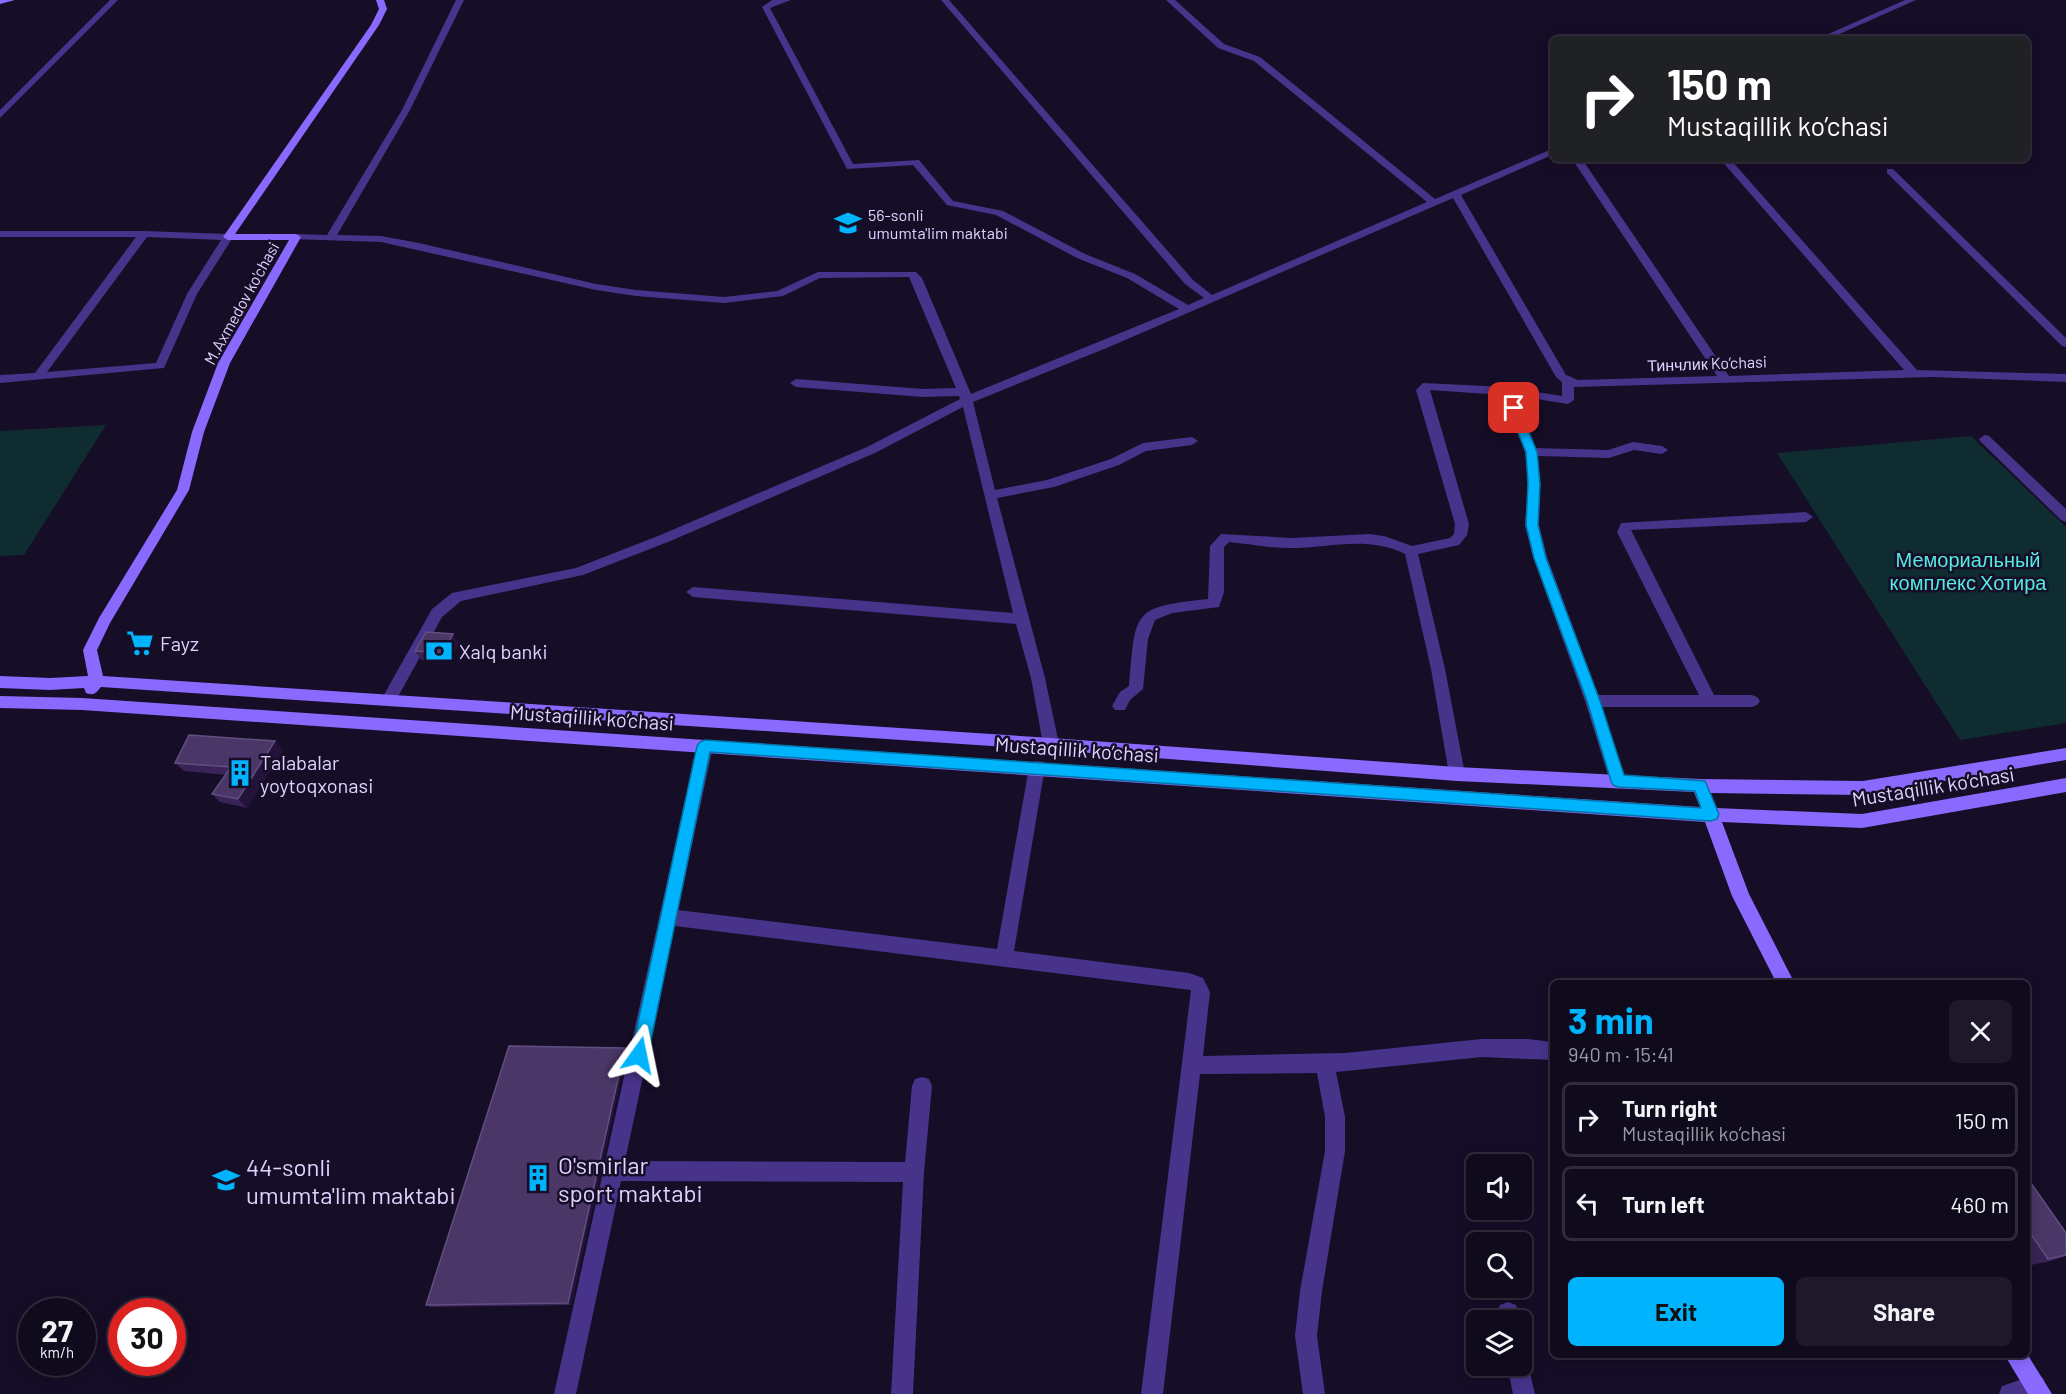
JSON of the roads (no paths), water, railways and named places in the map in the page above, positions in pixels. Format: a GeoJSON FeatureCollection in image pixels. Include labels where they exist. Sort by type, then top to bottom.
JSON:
{"type":"FeatureCollection","features":[{"type":"Feature","properties":{"kind":"main road"},"geometry":{"type":"LineString","coordinates":[[0,2],[11,0]]}},
{"type":"Feature","properties":{"kind":"main road"},"geometry":{"type":"LineString","coordinates":[[232,238],[375,25],[383,9],[380,0]]}},
{"type":"Feature","properties":{"kind":"main road","name":"M.Axmedov ko'chasi"},"geometry":{"type":"LineString","coordinates":[[97,681],[90,651],[104,622],[183,490],[198,432],[224,363],[296,237],[232,238]]}},
{"type":"Feature","properties":{"kind":"main road"},"geometry":{"type":"LineString","coordinates":[[82,704],[97,681]]}},
{"type":"Feature","properties":{"kind":"main road","name":"Mustaqillik ko’chasi"},"geometry":{"type":"LineString","coordinates":[[0,682],[50,684],[97,681],[1051,744],[1457,774],[1700,786],[1863,788],[2066,754]]}},
{"type":"Feature","properties":{"kind":"main road","name":"Mustaqillik ko’chasi"},"geometry":{"type":"LineString","coordinates":[[0,702],[34,705],[82,704],[1711,814],[1862,821],[2066,785]]}},
{"type":"Feature","properties":{"kind":"main road"},"geometry":{"type":"LineString","coordinates":[[1700,786],[1741,896],[1784,980]]}},
{"type":"Feature","properties":{"kind":"main road"},"geometry":{"type":"LineString","coordinates":[[2018,1358],[2038,1390]]}},
{"type":"Feature","properties":{"kind":"street"},"geometry":{"type":"LineString","coordinates":[[0,115],[114,0]]}},
{"type":"Feature","properties":{"kind":"street"},"geometry":{"type":"LineString","coordinates":[[331,237],[406,111],[460,0]]}},
{"type":"Feature","properties":{"kind":"street"},"geometry":{"type":"LineString","coordinates":[[787,0],[773,2],[766,7],[850,167],[916,162],[950,203],[999,213],[1081,256],[1131,276],[1187,309]]}},
{"type":"Feature","properties":{"kind":"street"},"geometry":{"type":"LineString","coordinates":[[945,0],[1190,282],[1211,299]]}},
{"type":"Feature","properties":{"kind":"street"},"geometry":{"type":"LineString","coordinates":[[1170,0],[1221,46],[1257,59],[1434,203]]}},
{"type":"Feature","properties":{"kind":"street"},"geometry":{"type":"LineString","coordinates":[[1828,36],[1912,0]]}},
{"type":"Feature","properties":{"kind":"street"},"geometry":{"type":"LineString","coordinates":[[389,700],[437,613],[457,597],[578,572],[871,450],[966,396],[1187,309],[1550,153]]}},
{"type":"Feature","properties":{"kind":"street"},"geometry":{"type":"LineString","coordinates":[[1579,162],[1725,379]]}},
{"type":"Feature","properties":{"kind":"street"},"geometry":{"type":"LineString","coordinates":[[1728,162],[1913,373]]}},
{"type":"Feature","properties":{"kind":"street"},"geometry":{"type":"LineString","coordinates":[[1890,171],[2066,344]]}},
{"type":"Feature","properties":{"kind":"street"},"geometry":{"type":"LineString","coordinates":[[1120,706],[1125,696],[1137,689],[1143,627],[1148,617],[1168,609],[1214,603],[1217,592],[1217,546],[1226,537],[1289,543],[1367,540],[1400,544],[1411,551],[1454,542],[1460,535],[1462,524],[1422,390],[1427,386],[1483,388],[1555,400],[1568,400],[1568,382],[1562,377],[1455,194]]}},
{"type":"Feature","properties":{"kind":"street"},"geometry":{"type":"LineString","coordinates":[[0,234],[144,234],[232,238]]}},
{"type":"Feature","properties":{"kind":"street"},"geometry":{"type":"LineString","coordinates":[[38,376],[144,234]]}},
{"type":"Feature","properties":{"kind":"street"},"geometry":{"type":"LineString","coordinates":[[296,237],[381,239],[597,287],[636,293],[724,300],[779,294],[818,275],[912,274],[917,278],[966,396],[1038,678],[1051,744]]}},
{"type":"Feature","properties":{"kind":"street"},"geometry":{"type":"LineString","coordinates":[[0,379],[160,366],[192,294],[232,238]]}},
{"type":"Feature","properties":{"kind":"street","name":"Тинчлик Ko’chasi"},"geometry":{"type":"LineString","coordinates":[[1568,382],[1576,384],[1913,373],[2066,378]]}},
{"type":"Feature","properties":{"kind":"street"},"geometry":{"type":"LineString","coordinates":[[796,383],[966,396]]}},
{"type":"Feature","properties":{"kind":"street"},"geometry":{"type":"LineString","coordinates":[[1514,408],[1532,452],[1534,484],[1532,525],[1537,547],[1593,701],[1618,781]]}},
{"type":"Feature","properties":{"kind":"street"},"geometry":{"type":"LineString","coordinates":[[1985,439],[2066,517]]}},
{"type":"Feature","properties":{"kind":"street"},"geometry":{"type":"LineString","coordinates":[[990,495],[1049,484],[1115,462],[1143,447],[1192,441]]}},
{"type":"Feature","properties":{"kind":"street"},"geometry":{"type":"LineString","coordinates":[[1532,452],[1609,454],[1633,446],[1662,450]]}},
{"type":"Feature","properties":{"kind":"street"},"geometry":{"type":"LineString","coordinates":[[1710,701],[1624,532],[1626,526],[1806,517]]}},
{"type":"Feature","properties":{"kind":"street"},"geometry":{"type":"LineString","coordinates":[[1411,551],[1438,669],[1457,774]]}},
{"type":"Feature","properties":{"kind":"street"},"geometry":{"type":"LineString","coordinates":[[693,592],[1022,619]]}},
{"type":"Feature","properties":{"kind":"street"},"geometry":{"type":"LineString","coordinates":[[1593,701],[1752,701]]}},
{"type":"Feature","properties":{"kind":"street"},"geometry":{"type":"LineString","coordinates":[[565,1394],[705,746]]}},
{"type":"Feature","properties":{"kind":"street"},"geometry":{"type":"LineString","coordinates":[[1004,957],[1037,767]]}},
{"type":"Feature","properties":{"kind":"street"},"geometry":{"type":"LineString","coordinates":[[669,916],[1178,979],[1197,984],[1201,992],[1193,1065],[1152,1394]]}},
{"type":"Feature","properties":{"kind":"street"},"geometry":{"type":"LineString","coordinates":[[1193,1065],[1325,1064],[1369,1061],[1470,1047],[1522,1046],[1550,1051]]}},
{"type":"Feature","properties":{"kind":"street"},"geometry":{"type":"LineString","coordinates":[[1314,1394],[1306,1336],[1311,1291],[1335,1151],[1335,1117],[1325,1064]]}},
{"type":"Feature","properties":{"kind":"street"},"geometry":{"type":"LineString","coordinates":[[902,1394],[914,1172],[922,1086]]}},
{"type":"Feature","properties":{"kind":"street"},"geometry":{"type":"LineString","coordinates":[[614,1171],[914,1172]]}},
{"type":"Feature","properties":{"kind":"street"},"geometry":{"type":"LineString","coordinates":[[1520,1376],[1524,1394]]}},
{"type":"Feature","properties":{"kind":"street"},"geometry":{"type":"LineString","coordinates":[[2010,1394],[2038,1390]]}},
{"type":"Feature","properties":{"kind":"place","name":"56-sonli umumta'lim maktabi"},"geometry":{"type":"Point","coordinates":[848,223]}},
{"type":"Feature","properties":{"kind":"place","name":"Fayz"},"geometry":{"type":"Point","coordinates":[140,643]}},
{"type":"Feature","properties":{"kind":"place","name":"Xalq banki"},"geometry":{"type":"Point","coordinates":[439,651]}},
{"type":"Feature","properties":{"kind":"place","name":"Talabalar yoytoqxonasi"},"geometry":{"type":"Point","coordinates":[240,773]}},
{"type":"Feature","properties":{"kind":"place","name":"O'smirlar sport maktabi"},"geometry":{"type":"Point","coordinates":[538,1178]}},
{"type":"Feature","properties":{"kind":"place","name":"44-sonli umumta'lim maktabi"},"geometry":{"type":"Point","coordinates":[226,1180]}},
{"type":"Feature","properties":{"kind":"park label","name":"Мемориальный комплекс Хотира"},"geometry":{"type":"Point","coordinates":[1968,570]}}]}
